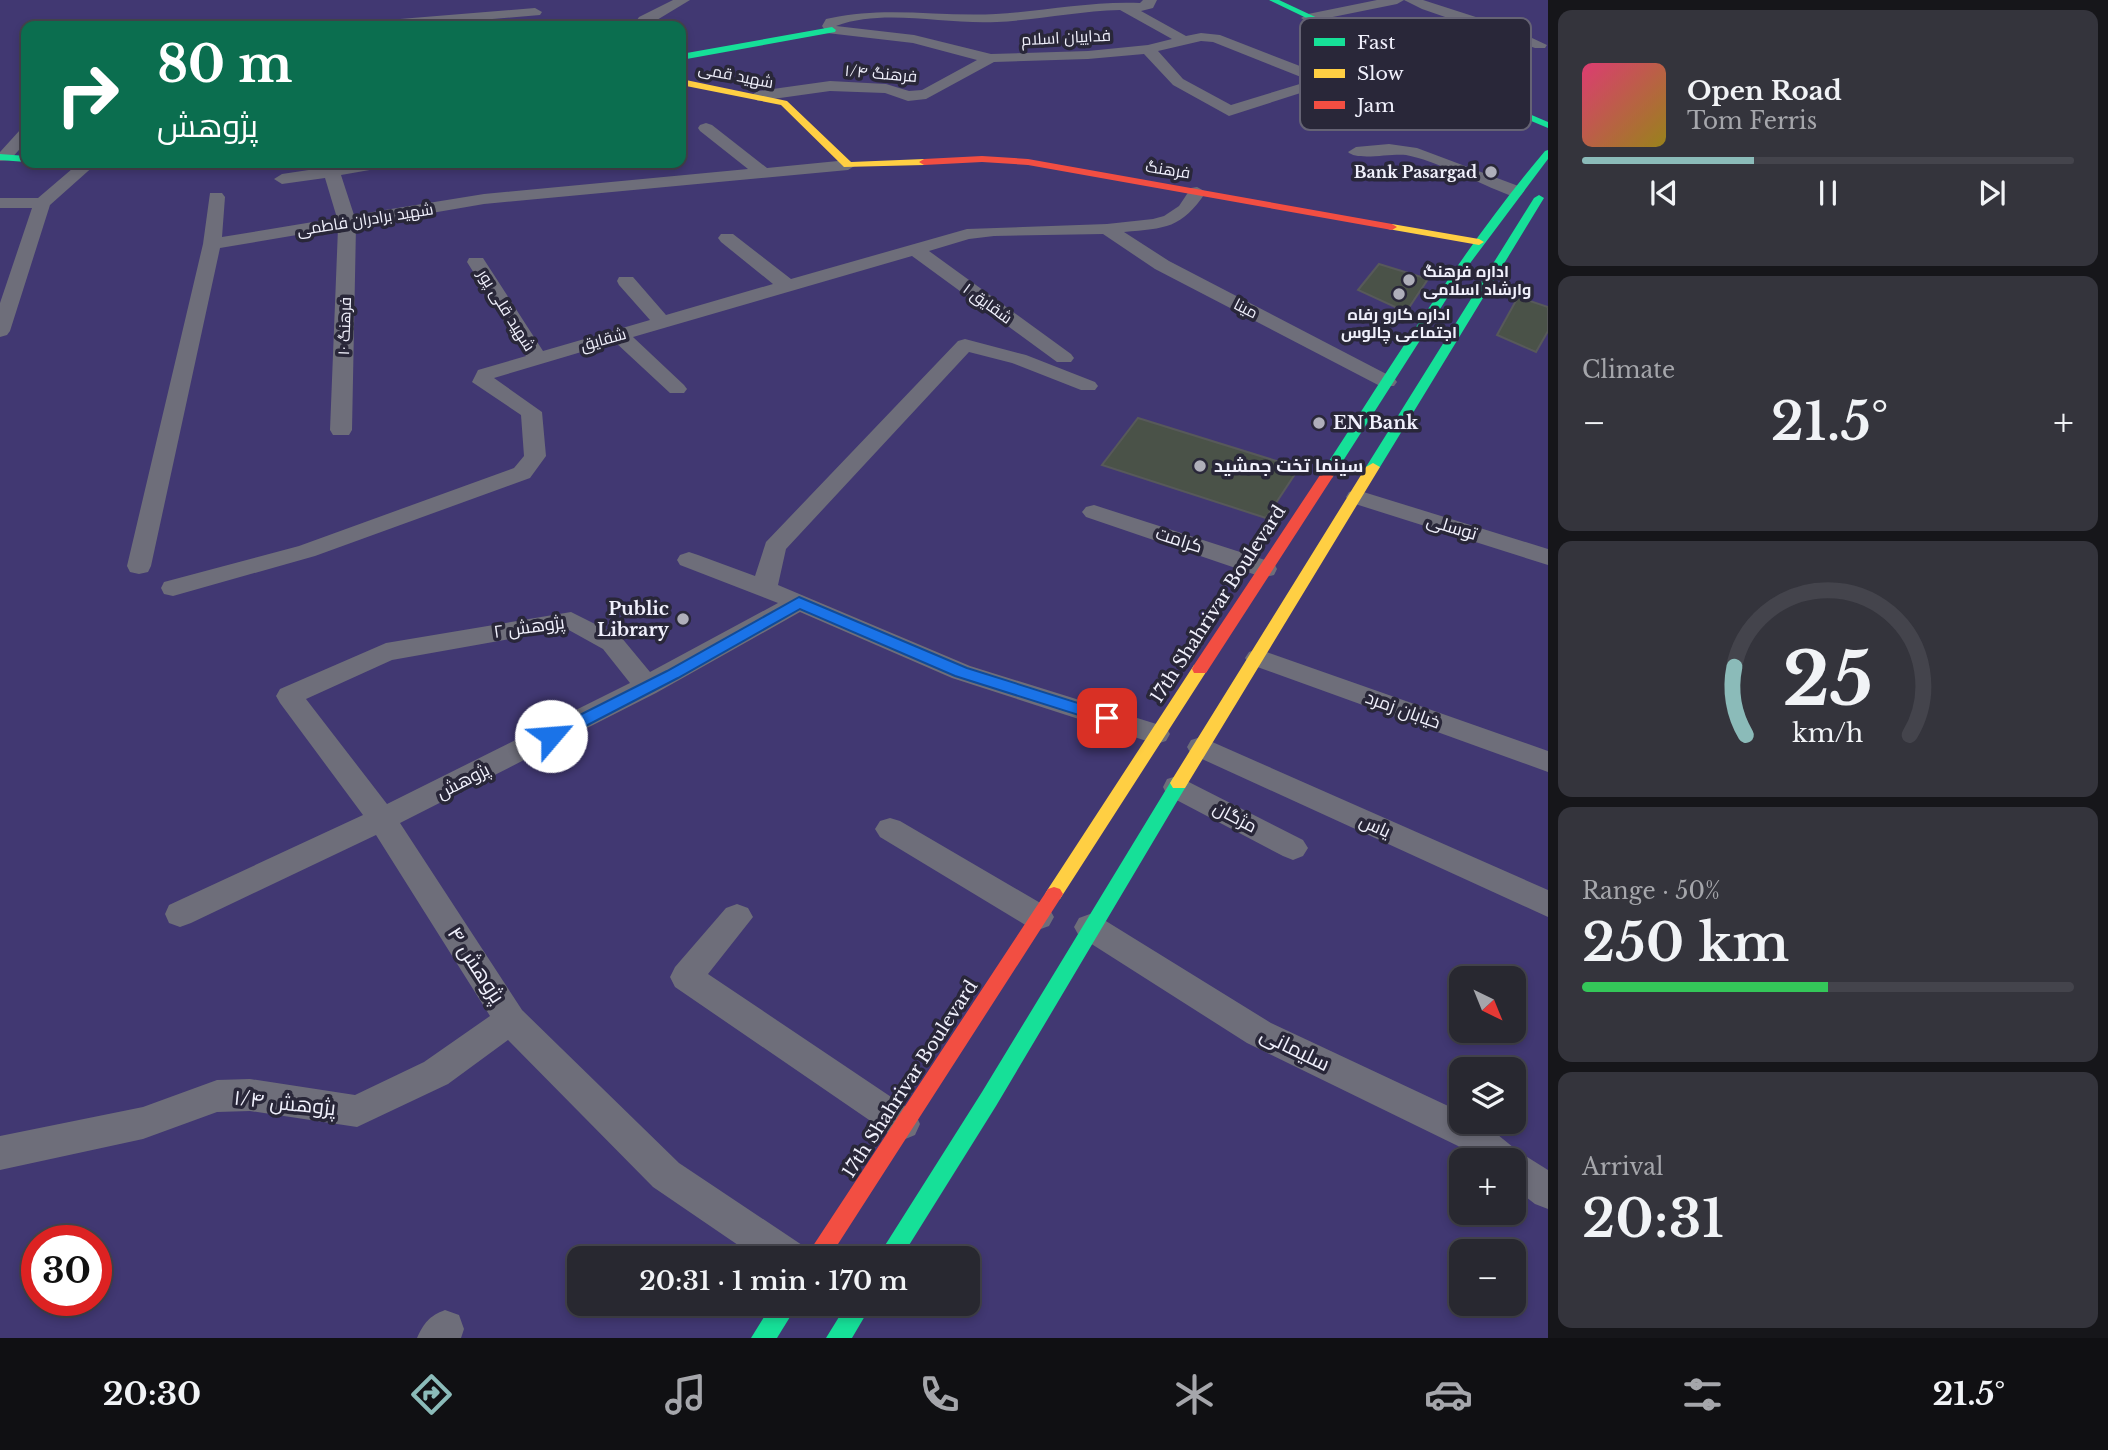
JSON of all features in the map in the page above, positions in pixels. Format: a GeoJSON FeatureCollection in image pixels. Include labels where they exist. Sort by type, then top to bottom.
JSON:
{"type":"FeatureCollection","features":[{"type":"Feature","properties":{"kind":"main road"},"geometry":{"type":"LineString","coordinates":[[1273,0],[1308,18]]}},
{"type":"Feature","properties":{"kind":"main road","name":"فداییان اسلام"},"geometry":{"type":"LineString","coordinates":[[686,56],[832,30]]}},
{"type":"Feature","properties":{"kind":"main road","name":"شهید قمی"},"geometry":{"type":"LineString","coordinates":[[686,83],[784,103],[848,165]]}},
{"type":"Feature","properties":{"kind":"main road"},"geometry":{"type":"LineString","coordinates":[[1531,118],[1548,125]]}},
{"type":"Feature","properties":{"kind":"main road","name":"17th Shahrivar Boulevard"},"geometry":{"type":"LineString","coordinates":[[824,1246],[903,1124],[945,1074],[1038,917],[1479,242],[1513,194],[1548,153]]}},
{"type":"Feature","properties":{"kind":"main road"},"geometry":{"type":"LineString","coordinates":[[2,157],[21,159]]}},
{"type":"Feature","properties":{"kind":"main road","name":"فرهنگ"},"geometry":{"type":"LineString","coordinates":[[848,165],[982,159],[1028,162],[1479,242]]}},
{"type":"Feature","properties":{"kind":"main road"},"geometry":{"type":"LineString","coordinates":[[895,1246],[984,1096],[1258,659],[1535,204],[1548,187]]}},
{"type":"Feature","properties":{"kind":"main road"},"geometry":{"type":"LineString","coordinates":[[1513,194],[1535,204]]}},
{"type":"Feature","properties":{"kind":"main road"},"geometry":{"type":"LineString","coordinates":[[763,1338],[778,1316]]}},
{"type":"Feature","properties":{"kind":"main road"},"geometry":{"type":"LineString","coordinates":[[838,1338],[852,1316]]}},
{"type":"Feature","properties":{"kind":"street"},"geometry":{"type":"LineString","coordinates":[[643,21],[683,0]]}},
{"type":"Feature","properties":{"kind":"street"},"geometry":{"type":"LineString","coordinates":[[1094,0],[1140,7],[1148,5],[1150,0]]}},
{"type":"Feature","properties":{"kind":"street"},"geometry":{"type":"LineString","coordinates":[[1308,18],[1397,0]]}},
{"type":"Feature","properties":{"kind":"street"},"geometry":{"type":"LineString","coordinates":[[1411,0],[1462,18]]}},
{"type":"Feature","properties":{"kind":"street"},"geometry":{"type":"LineString","coordinates":[[832,30],[829,26],[831,22],[863,16],[995,18],[1120,5],[1185,41]]}},
{"type":"Feature","properties":{"kind":"street"},"geometry":{"type":"LineString","coordinates":[[418,21],[536,8]]}},
{"type":"Feature","properties":{"kind":"street","name":"فداییان اسلام"},"geometry":{"type":"LineString","coordinates":[[832,30],[914,39],[966,54],[991,58],[1147,49],[1215,38],[1300,72]]}},
{"type":"Feature","properties":{"kind":"street"},"geometry":{"type":"LineString","coordinates":[[1531,41],[1540,45]]}},
{"type":"Feature","properties":{"kind":"street"},"geometry":{"type":"LineString","coordinates":[[1050,43],[1069,55]]}},
{"type":"Feature","properties":{"kind":"street"},"geometry":{"type":"LineString","coordinates":[[1147,49],[1178,82],[1229,111],[1300,89]]}},
{"type":"Feature","properties":{"kind":"street","name":"فرهنگ ۱/۴"},"geometry":{"type":"LineString","coordinates":[[758,96],[830,86],[886,89],[908,96],[926,94],[991,58]]}},
{"type":"Feature","properties":{"kind":"street"},"geometry":{"type":"LineString","coordinates":[[706,128],[763,173]]}},
{"type":"Feature","properties":{"kind":"street"},"geometry":{"type":"LineString","coordinates":[[2,157],[21,138]]}},
{"type":"Feature","properties":{"kind":"street"},"geometry":{"type":"LineString","coordinates":[[1356,152],[1389,149],[1411,151],[1513,194]]}},
{"type":"Feature","properties":{"kind":"street","name":"شهید برادران فاطمی"},"geometry":{"type":"LineString","coordinates":[[212,244],[484,199],[848,165]]}},
{"type":"Feature","properties":{"kind":"street"},"geometry":{"type":"LineString","coordinates":[[0,331],[39,219],[42,203],[84,168]]}},
{"type":"Feature","properties":{"kind":"street"},"geometry":{"type":"LineString","coordinates":[[282,179],[354,168]]}},
{"type":"Feature","properties":{"kind":"street","name":"فرهنگ ۱۰"},"geometry":{"type":"LineString","coordinates":[[332,172],[347,223],[341,430]]}},
{"type":"Feature","properties":{"kind":"street","name":"شقایق"},"geometry":{"type":"LineString","coordinates":[[173,588],[307,551],[522,473],[536,456],[531,412],[482,382],[485,374],[967,234],[1107,229],[1170,220],[1185,210],[1197,192]]}},
{"type":"Feature","properties":{"kind":"street"},"geometry":{"type":"LineString","coordinates":[[139,566],[212,244],[216,197]]}},
{"type":"Feature","properties":{"kind":"street"},"geometry":{"type":"LineString","coordinates":[[0,203],[42,203]]}},
{"type":"Feature","properties":{"kind":"street","name":"مینا"},"geometry":{"type":"LineString","coordinates":[[1107,229],[1162,265],[1387,382]]}},
{"type":"Feature","properties":{"kind":"street"},"geometry":{"type":"LineString","coordinates":[[727,238],[786,285]]}},
{"type":"Feature","properties":{"kind":"street","name":"شقایق ۱"},"geometry":{"type":"LineString","coordinates":[[913,248],[1064,358]]}},
{"type":"Feature","properties":{"kind":"street","name":"شهید قلی پور"},"geometry":{"type":"LineString","coordinates":[[476,262],[537,358]]}},
{"type":"Feature","properties":{"kind":"street"},"geometry":{"type":"LineString","coordinates":[[626,281],[661,321]]}},
{"type":"Feature","properties":{"kind":"street"},"geometry":{"type":"LineString","coordinates":[[618,334],[677,388]]}},
{"type":"Feature","properties":{"kind":"street"},"geometry":{"type":"LineString","coordinates":[[765,589],[774,547],[965,345],[1019,359],[1088,386]]}},
{"type":"Feature","properties":{"kind":"street","name":"توسلی"},"geometry":{"type":"LineString","coordinates":[[1357,497],[1548,557]]}},
{"type":"Feature","properties":{"kind":"street","name":"کرامت"},"geometry":{"type":"LineString","coordinates":[[1094,512],[1265,569]]}},
{"type":"Feature","properties":{"kind":"street"},"geometry":{"type":"LineString","coordinates":[[689,560],[799,602],[961,672],[1156,734]]}},
{"type":"Feature","properties":{"kind":"street","name":"پژوهش"},"geometry":{"type":"LineString","coordinates":[[383,821],[647,686],[799,602]]}},
{"type":"Feature","properties":{"kind":"street","name":"پژوهش ۲"},"geometry":{"type":"LineString","coordinates":[[386,652],[571,620],[612,643],[647,686]]}},
{"type":"Feature","properties":{"kind":"street","name":"پژوهش ۴"},"geometry":{"type":"LineString","coordinates":[[386,652],[289,696],[383,821],[510,1020],[666,1175],[771,1246]]}},
{"type":"Feature","properties":{"kind":"street","name":"خیابان زمرد"},"geometry":{"type":"LineString","coordinates":[[1258,659],[1548,762]]}},
{"type":"Feature","properties":{"kind":"street","name":"یاس"},"geometry":{"type":"LineString","coordinates":[[1201,747],[1548,904]]}},
{"type":"Feature","properties":{"kind":"street","name":"مژگان"},"geometry":{"type":"LineString","coordinates":[[1177,787],[1293,848]]}},
{"type":"Feature","properties":{"kind":"street"},"geometry":{"type":"LineString","coordinates":[[180,914],[383,821]]}},
{"type":"Feature","properties":{"kind":"street"},"geometry":{"type":"LineString","coordinates":[[890,829],[1038,917]]}},
{"type":"Feature","properties":{"kind":"street"},"geometry":{"type":"LineString","coordinates":[[737,917],[686,977],[903,1124]]}},
{"type":"Feature","properties":{"kind":"street","name":"سلیمانی"},"geometry":{"type":"LineString","coordinates":[[1090,927],[1259,1033],[1470,1134],[1489,1148]]}},
{"type":"Feature","properties":{"kind":"street","name":"پژوهش ۱/۴"},"geometry":{"type":"LineString","coordinates":[[0,1153],[143,1123],[217,1096],[250,1096],[357,1111],[436,1073],[510,1020]]}},
{"type":"Feature","properties":{"kind":"street"},"geometry":{"type":"LineString","coordinates":[[1526,1176],[1548,1192]]}},
{"type":"Feature","properties":{"kind":"shaded area"},"geometry":{"type":"Polygon","coordinates":[[[0,0],[1548,0],[1548,1338],[0,1338],[0,0]]]}},
{"type":"Feature","properties":{"kind":"building"},"geometry":{"type":"Polygon","coordinates":[[[1379,264],[1428,279],[1406,312],[1358,290],[1379,264]]]}},
{"type":"Feature","properties":{"kind":"building"},"geometry":{"type":"Polygon","coordinates":[[[1518,297],[1548,307],[1548,331],[1536,352],[1497,335],[1518,297]]]}},
{"type":"Feature","properties":{"kind":"building","name":"سینما تخت جمشید"},"geometry":{"type":"Polygon","coordinates":[[[1138,418],[1299,468],[1266,518],[1102,465],[1138,418]]]}},
{"type":"Feature","properties":{"kind":"traffic: fast"},"geometry":{"type":"LineString","coordinates":[[1273,0],[1311,18]]}},
{"type":"Feature","properties":{"kind":"traffic: fast"},"geometry":{"type":"LineString","coordinates":[[686,56],[832,30]]}},
{"type":"Feature","properties":{"kind":"traffic: fast"},"geometry":{"type":"LineString","coordinates":[[1531,118],[1548,125]]}},
{"type":"Feature","properties":{"kind":"traffic: fast"},"geometry":{"type":"LineString","coordinates":[[1327,475],[1459,269],[1548,153]]}},
{"type":"Feature","properties":{"kind":"traffic: fast"},"geometry":{"type":"LineString","coordinates":[[0,157],[21,159]]}},
{"type":"Feature","properties":{"kind":"traffic: fast"},"geometry":{"type":"LineString","coordinates":[[1373,467],[1539,198]]}},
{"type":"Feature","properties":{"kind":"traffic: fast"},"geometry":{"type":"LineString","coordinates":[[896,1246],[989,1099],[1179,783]]}},
{"type":"Feature","properties":{"kind":"traffic: fast"},"geometry":{"type":"LineString","coordinates":[[763,1338],[778,1316]]}},
{"type":"Feature","properties":{"kind":"traffic: fast"},"geometry":{"type":"LineString","coordinates":[[838,1338],[852,1316]]}},
{"type":"Feature","properties":{"kind":"traffic: slow"},"geometry":{"type":"LineString","coordinates":[[686,83],[784,103],[848,165],[924,162]]}},
{"type":"Feature","properties":{"kind":"traffic: slow"},"geometry":{"type":"LineString","coordinates":[[1392,227],[1479,242]]}},
{"type":"Feature","properties":{"kind":"traffic: slow"},"geometry":{"type":"LineString","coordinates":[[1179,783],[1373,467]]}},
{"type":"Feature","properties":{"kind":"traffic: slow"},"geometry":{"type":"LineString","coordinates":[[1054,894],[1200,669]]}},
{"type":"Feature","properties":{"kind":"traffic: jam"},"geometry":{"type":"LineString","coordinates":[[924,162],[982,159],[1028,162],[1392,227]]}},
{"type":"Feature","properties":{"kind":"traffic: jam"},"geometry":{"type":"LineString","coordinates":[[1200,669],[1327,475]]}},
{"type":"Feature","properties":{"kind":"traffic: jam"},"geometry":{"type":"LineString","coordinates":[[824,1246],[1054,894]]}},
{"type":"Feature","properties":{"kind":"place","name":"Bank Pasargad"},"geometry":{"type":"Point","coordinates":[1491,172]}},
{"type":"Feature","properties":{"kind":"place","name":"اداره فرهنگ وارشاد اسلامی"},"geometry":{"type":"Point","coordinates":[1409,280]}},
{"type":"Feature","properties":{"kind":"place","name":"اداره کارو رفاه اجتماعی چالوس"},"geometry":{"type":"Point","coordinates":[1399,294]}},
{"type":"Feature","properties":{"kind":"place","name":"EN Bank"},"geometry":{"type":"Point","coordinates":[1319,423]}},
{"type":"Feature","properties":{"kind":"place","name":"سینما تخت جمشید"},"geometry":{"type":"Point","coordinates":[1200,466]}},
{"type":"Feature","properties":{"kind":"place","name":"Public Library"},"geometry":{"type":"Point","coordinates":[683,619]}},
{"type":"Feature","properties":{"kind":"route"},"geometry":{"type":"LineString","coordinates":[[551,736],[673,674],[799,602],[961,672],[1107,718]]}}]}
